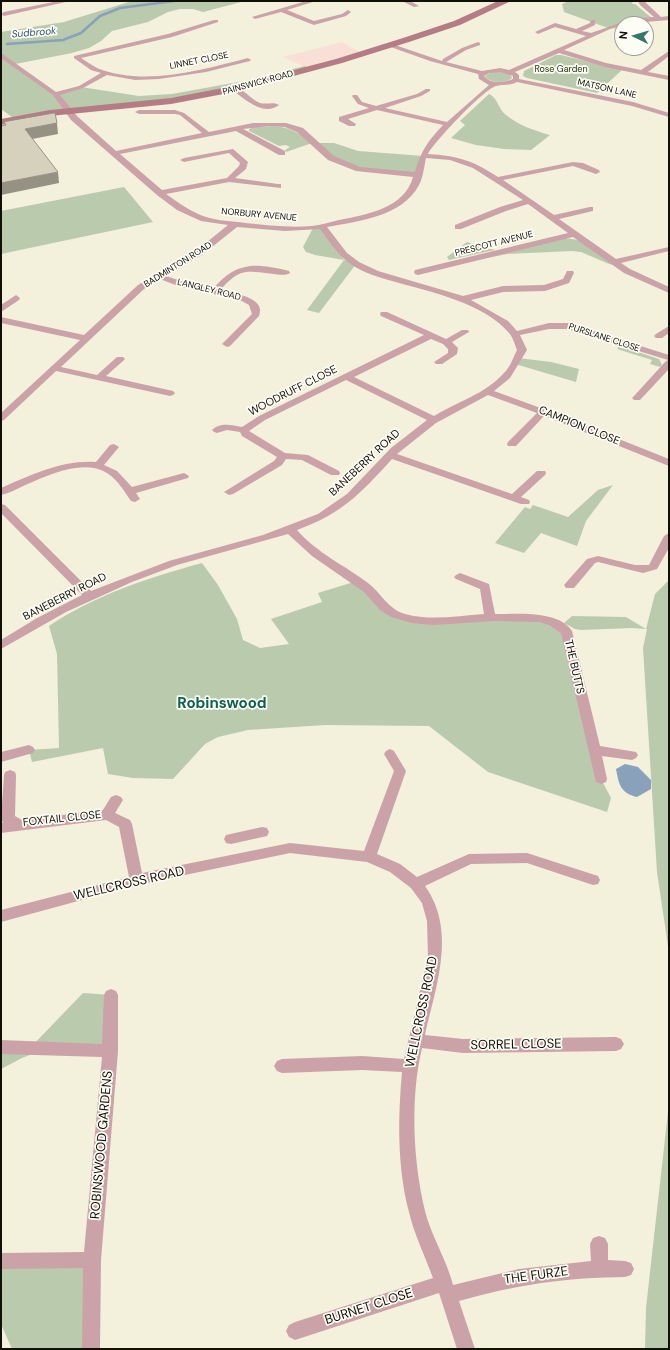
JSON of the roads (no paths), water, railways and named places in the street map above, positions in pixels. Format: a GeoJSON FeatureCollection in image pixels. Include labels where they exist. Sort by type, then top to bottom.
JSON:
{"type":"FeatureCollection","features":[{"type":"Feature","properties":{"kind":"main road","name":"PAINSWICK ROAD"},"geometry":{"type":"LineString","coordinates":[[1,122],[67,111],[171,101],[234,89],[390,45],[457,23],[504,1]]}},
{"type":"Feature","properties":{"kind":"street"},"geometry":{"type":"LineString","coordinates":[[4,14],[67,1]]}},
{"type":"Feature","properties":{"kind":"street"},"geometry":{"type":"LineString","coordinates":[[255,17],[313,1]]}},
{"type":"Feature","properties":{"kind":"street"},"geometry":{"type":"LineString","coordinates":[[404,1],[417,6]]}},
{"type":"Feature","properties":{"kind":"street"},"geometry":{"type":"LineString","coordinates":[[641,1],[642,4],[659,18]]}},
{"type":"Feature","properties":{"kind":"street"},"geometry":{"type":"LineString","coordinates":[[7,8],[14,12]]}},
{"type":"Feature","properties":{"kind":"street"},"geometry":{"type":"LineString","coordinates":[[282,10],[313,24],[344,15],[348,12]]}},
{"type":"Feature","properties":{"kind":"street"},"geometry":{"type":"LineString","coordinates":[[654,19],[669,18]]}},
{"type":"Feature","properties":{"kind":"street","name":"LINNET CLOSE"},"geometry":{"type":"LineString","coordinates":[[216,21],[170,36],[74,55],[105,74],[143,77],[170,77],[196,73],[248,60]]}},
{"type":"Feature","properties":{"kind":"street"},"geometry":{"type":"LineString","coordinates":[[576,31],[594,24],[593,22]]}},
{"type":"Feature","properties":{"kind":"street"},"geometry":{"type":"LineString","coordinates":[[538,32],[555,24],[591,35]]}},
{"type":"Feature","properties":{"kind":"street"},"geometry":{"type":"LineString","coordinates":[[203,25],[211,27]]}},
{"type":"Feature","properties":{"kind":"street"},"geometry":{"type":"LineString","coordinates":[[510,72],[614,25]]}},
{"type":"Feature","properties":{"kind":"street"},"geometry":{"type":"LineString","coordinates":[[445,62],[464,49],[478,44]]}},
{"type":"Feature","properties":{"kind":"street"},"geometry":{"type":"LineString","coordinates":[[390,45],[417,55],[483,73],[492,70],[510,72],[516,75],[516,80]]}},
{"type":"Feature","properties":{"kind":"street"},"geometry":{"type":"LineString","coordinates":[[557,50],[605,64],[669,78]]}},
{"type":"Feature","properties":{"kind":"street"},"geometry":{"type":"LineString","coordinates":[[643,72],[669,53]]}},
{"type":"Feature","properties":{"kind":"street","name":"NORBURY AVENUE"},"geometry":{"type":"LineString","coordinates":[[1,55],[55,94],[63,102],[67,111],[160,193],[180,208],[204,219],[285,229],[323,227],[370,216],[391,207],[411,191],[415,185],[423,156],[429,145],[448,124],[485,90],[494,84]]}},
{"type":"Feature","properties":{"kind":"street"},"geometry":{"type":"LineString","coordinates":[[498,64],[508,65],[527,57],[536,61]]}},
{"type":"Feature","properties":{"kind":"street"},"geometry":{"type":"LineString","coordinates":[[445,62],[470,66]]}},
{"type":"Feature","properties":{"kind":"street"},"geometry":{"type":"LineString","coordinates":[[483,73],[480,75],[480,78],[494,84]]}},
{"type":"Feature","properties":{"kind":"street"},"geometry":{"type":"LineString","coordinates":[[55,94],[81,87],[105,74]]}},
{"type":"Feature","properties":{"kind":"street","name":"MATSON LANE"},"geometry":{"type":"LineString","coordinates":[[494,84],[506,84],[516,80],[633,104],[669,115]]}},
{"type":"Feature","properties":{"kind":"street"},"geometry":{"type":"LineString","coordinates":[[234,89],[257,105],[264,107],[276,105]]}},
{"type":"Feature","properties":{"kind":"street"},"geometry":{"type":"LineString","coordinates":[[352,124],[342,119],[419,95],[428,90]]}},
{"type":"Feature","properties":{"kind":"street"},"geometry":{"type":"LineString","coordinates":[[355,96],[360,103],[375,108],[448,124]]}},
{"type":"Feature","properties":{"kind":"street"},"geometry":{"type":"LineString","coordinates":[[139,112],[175,112],[182,114],[207,134]]}},
{"type":"Feature","properties":{"kind":"street"},"geometry":{"type":"LineString","coordinates":[[115,153],[236,128],[269,124],[286,125],[300,130],[331,158],[359,169],[418,175]]}},
{"type":"Feature","properties":{"kind":"street"},"geometry":{"type":"LineString","coordinates":[[236,128],[282,153]]}},
{"type":"Feature","properties":{"kind":"street"},"geometry":{"type":"LineString","coordinates":[[184,160],[230,151],[244,162],[243,167],[228,180]]}},
{"type":"Feature","properties":{"kind":"street"},"geometry":{"type":"LineString","coordinates":[[423,156],[447,158],[476,166],[498,179],[626,271],[668,288]]}},
{"type":"Feature","properties":{"kind":"street"},"geometry":{"type":"LineString","coordinates":[[550,158],[553,163],[559,166]]}},
{"type":"Feature","properties":{"kind":"street"},"geometry":{"type":"LineString","coordinates":[[498,179],[559,166],[580,165],[596,172]]}},
{"type":"Feature","properties":{"kind":"street"},"geometry":{"type":"LineString","coordinates":[[160,193],[228,180],[278,186]]}},
{"type":"Feature","properties":{"kind":"street"},"geometry":{"type":"LineString","coordinates":[[458,227],[503,208],[529,201]]}},
{"type":"Feature","properties":{"kind":"street"},"geometry":{"type":"LineString","coordinates":[[553,218],[590,210]]}},
{"type":"Feature","properties":{"kind":"street","name":"BADMINTON ROAD"},"geometry":{"type":"LineString","coordinates":[[3,413],[142,287],[199,253],[235,224]]}},
{"type":"Feature","properties":{"kind":"street","name":"BANEBERRY ROAD"},"geometry":{"type":"LineString","coordinates":[[1,645],[32,626],[89,596],[131,578],[173,563],[291,530],[323,515],[343,502],[371,476],[390,455],[434,420],[488,392],[507,376],[522,350],[515,334],[505,323],[490,313],[463,299],[363,268],[344,255],[323,227]]}},
{"type":"Feature","properties":{"kind":"street","name":"PRESCOTT AVENUE"},"geometry":{"type":"LineString","coordinates":[[418,272],[574,234]]}},
{"type":"Feature","properties":{"kind":"street"},"geometry":{"type":"LineString","coordinates":[[614,262],[669,249]]}},
{"type":"Feature","properties":{"kind":"street"},"geometry":{"type":"LineString","coordinates":[[214,292],[230,275],[239,271],[251,268],[286,273]]}},
{"type":"Feature","properties":{"kind":"street"},"geometry":{"type":"LineString","coordinates":[[463,299],[504,289],[545,288],[566,281],[570,273]]}},
{"type":"Feature","properties":{"kind":"street","name":"LANGLEY ROAD"},"geometry":{"type":"LineString","coordinates":[[159,276],[214,292],[243,298],[252,302],[256,314],[227,344]]}},
{"type":"Feature","properties":{"kind":"street"},"geometry":{"type":"LineString","coordinates":[[1,309],[16,298]]}},
{"type":"Feature","properties":{"kind":"street"},"geometry":{"type":"LineString","coordinates":[[384,314],[446,342],[453,348],[452,354],[439,362]]}},
{"type":"Feature","properties":{"kind":"street"},"geometry":{"type":"LineString","coordinates":[[1,320],[85,338]]}},
{"type":"Feature","properties":{"kind":"street","name":"PURSLANE CLOSE"},"geometry":{"type":"LineString","coordinates":[[515,334],[549,326],[568,326],[669,358]]}},
{"type":"Feature","properties":{"kind":"street"},"geometry":{"type":"LineString","coordinates":[[660,336],[669,329]]}},
{"type":"Feature","properties":{"kind":"street"},"geometry":{"type":"LineString","coordinates":[[446,342],[465,332]]}},
{"type":"Feature","properties":{"kind":"street","name":"WOODRUFF CLOSE"},"geometry":{"type":"LineString","coordinates":[[283,456],[245,434],[244,430],[262,418],[431,336]]}},
{"type":"Feature","properties":{"kind":"street"},"geometry":{"type":"LineString","coordinates":[[100,377],[120,359]]}},
{"type":"Feature","properties":{"kind":"street"},"geometry":{"type":"LineString","coordinates":[[638,398],[669,363]]}},
{"type":"Feature","properties":{"kind":"street"},"geometry":{"type":"LineString","coordinates":[[54,368],[170,393]]}},
{"type":"Feature","properties":{"kind":"street","name":"WOODRUFF CLOSE"},"geometry":{"type":"LineString","coordinates":[[347,377],[434,420]]}},
{"type":"Feature","properties":{"kind":"street","name":"CAMPION CLOSE"},"geometry":{"type":"LineString","coordinates":[[488,392],[543,412],[669,463]]}},
{"type":"Feature","properties":{"kind":"street"},"geometry":{"type":"LineString","coordinates":[[512,444],[543,412]]}},
{"type":"Feature","properties":{"kind":"street"},"geometry":{"type":"LineString","coordinates":[[217,430],[227,427],[244,430]]}},
{"type":"Feature","properties":{"kind":"street"},"geometry":{"type":"LineString","coordinates":[[98,466],[114,447]]}},
{"type":"Feature","properties":{"kind":"street"},"geometry":{"type":"LineString","coordinates":[[390,455],[525,502]]}},
{"type":"Feature","properties":{"kind":"street"},"geometry":{"type":"LineString","coordinates":[[229,492],[278,462],[283,456],[304,457],[335,473]]}},
{"type":"Feature","properties":{"kind":"street"},"geometry":{"type":"LineString","coordinates":[[1,492],[72,466],[98,466],[108,469],[120,479],[133,495],[184,476]]}},
{"type":"Feature","properties":{"kind":"street"},"geometry":{"type":"LineString","coordinates":[[514,498],[541,473]]}},
{"type":"Feature","properties":{"kind":"street"},"geometry":{"type":"LineString","coordinates":[[1,507],[89,596]]}},
{"type":"Feature","properties":{"kind":"street","name":"THE BUTTS"},"geometry":{"type":"LineString","coordinates":[[291,530],[297,539],[316,555],[365,586],[381,606],[402,617],[436,621],[490,618],[528,618],[551,621],[559,624],[566,631],[601,779]]}},
{"type":"Feature","properties":{"kind":"street"},"geometry":{"type":"LineString","coordinates":[[570,585],[591,561],[598,559],[648,570],[654,567],[669,536]]}},
{"type":"Feature","properties":{"kind":"street"},"geometry":{"type":"LineString","coordinates":[[460,577],[485,587],[490,618]]}},
{"type":"Feature","properties":{"kind":"street"},"geometry":{"type":"LineString","coordinates":[[1,757],[30,750]]}},
{"type":"Feature","properties":{"kind":"street"},"geometry":{"type":"LineString","coordinates":[[594,750],[632,755]]}},
{"type":"Feature","properties":{"kind":"street"},"geometry":{"type":"LineString","coordinates":[[369,858],[400,771],[390,754]]}},
{"type":"Feature","properties":{"kind":"street","name":"FOXTAIL CLOSE"},"geometry":{"type":"LineString","coordinates":[[10,775],[8,819],[21,825],[107,815],[125,824],[137,880]]}},
{"type":"Feature","properties":{"kind":"street"},"geometry":{"type":"LineString","coordinates":[[107,815],[116,800]]}},
{"type":"Feature","properties":{"kind":"street"},"geometry":{"type":"LineString","coordinates":[[1,828],[21,825]]}},
{"type":"Feature","properties":{"kind":"street"},"geometry":{"type":"LineString","coordinates":[[231,839],[262,832]]}},
{"type":"Feature","properties":{"kind":"street"},"geometry":{"type":"LineString","coordinates":[[248,836],[254,856]]}},
{"type":"Feature","properties":{"kind":"street","name":"WELLCROSS ROAD"},"geometry":{"type":"LineString","coordinates":[[1,916],[137,880],[290,848],[369,858],[395,868],[416,884],[428,901],[434,921],[435,957],[410,1066],[407,1108],[408,1162],[417,1212],[446,1289],[466,1349]]}},
{"type":"Feature","properties":{"kind":"street"},"geometry":{"type":"LineString","coordinates":[[416,884],[469,859],[527,858],[593,880]]}},
{"type":"Feature","properties":{"kind":"street","name":"ROBINSWOOD GARDENS"},"geometry":{"type":"LineString","coordinates":[[91,1349],[92,1260],[110,1051],[111,995]]}},
{"type":"Feature","properties":{"kind":"street","name":"SORREL CLOSE"},"geometry":{"type":"LineString","coordinates":[[416,1041],[463,1046],[616,1044]]}},
{"type":"Feature","properties":{"kind":"street"},"geometry":{"type":"LineString","coordinates":[[1,1047],[110,1051]]}},
{"type":"Feature","properties":{"kind":"street"},"geometry":{"type":"LineString","coordinates":[[282,1066],[354,1062],[388,1063],[410,1066]]}},
{"type":"Feature","properties":{"kind":"street"},"geometry":{"type":"LineString","coordinates":[[599,1244],[600,1269]]}},
{"type":"Feature","properties":{"kind":"street"},"geometry":{"type":"LineString","coordinates":[[1,1261],[92,1260]]}},
{"type":"Feature","properties":{"kind":"street","name":"THE FURZE"},"geometry":{"type":"LineString","coordinates":[[446,1289],[600,1269],[625,1269]]}},
{"type":"Feature","properties":{"kind":"street","name":"BURNET CLOSE"},"geometry":{"type":"LineString","coordinates":[[295,1331],[446,1289]]}},
{"type":"Feature","properties":{"kind":"water"},"geometry":{"type":"Polygon","coordinates":[[[625,764],[638,767],[651,780],[651,789],[637,797],[627,793],[619,783],[616,769],[625,764]]]}},
{"type":"Feature","properties":{"kind":"waterway","name":"Sudbrook"},"geometry":{"type":"LineString","coordinates":[[7,44],[63,40],[81,33],[100,16],[120,8],[174,1]]}},
{"type":"Feature","properties":{"kind":"district","name":"Robinswood"},"geometry":{"type":"Point","coordinates":[222,704]}},
{"type":"Feature","properties":{"kind":"park label","name":"Rose Garden"},"geometry":{"type":"Point","coordinates":[561,70]}}]}
